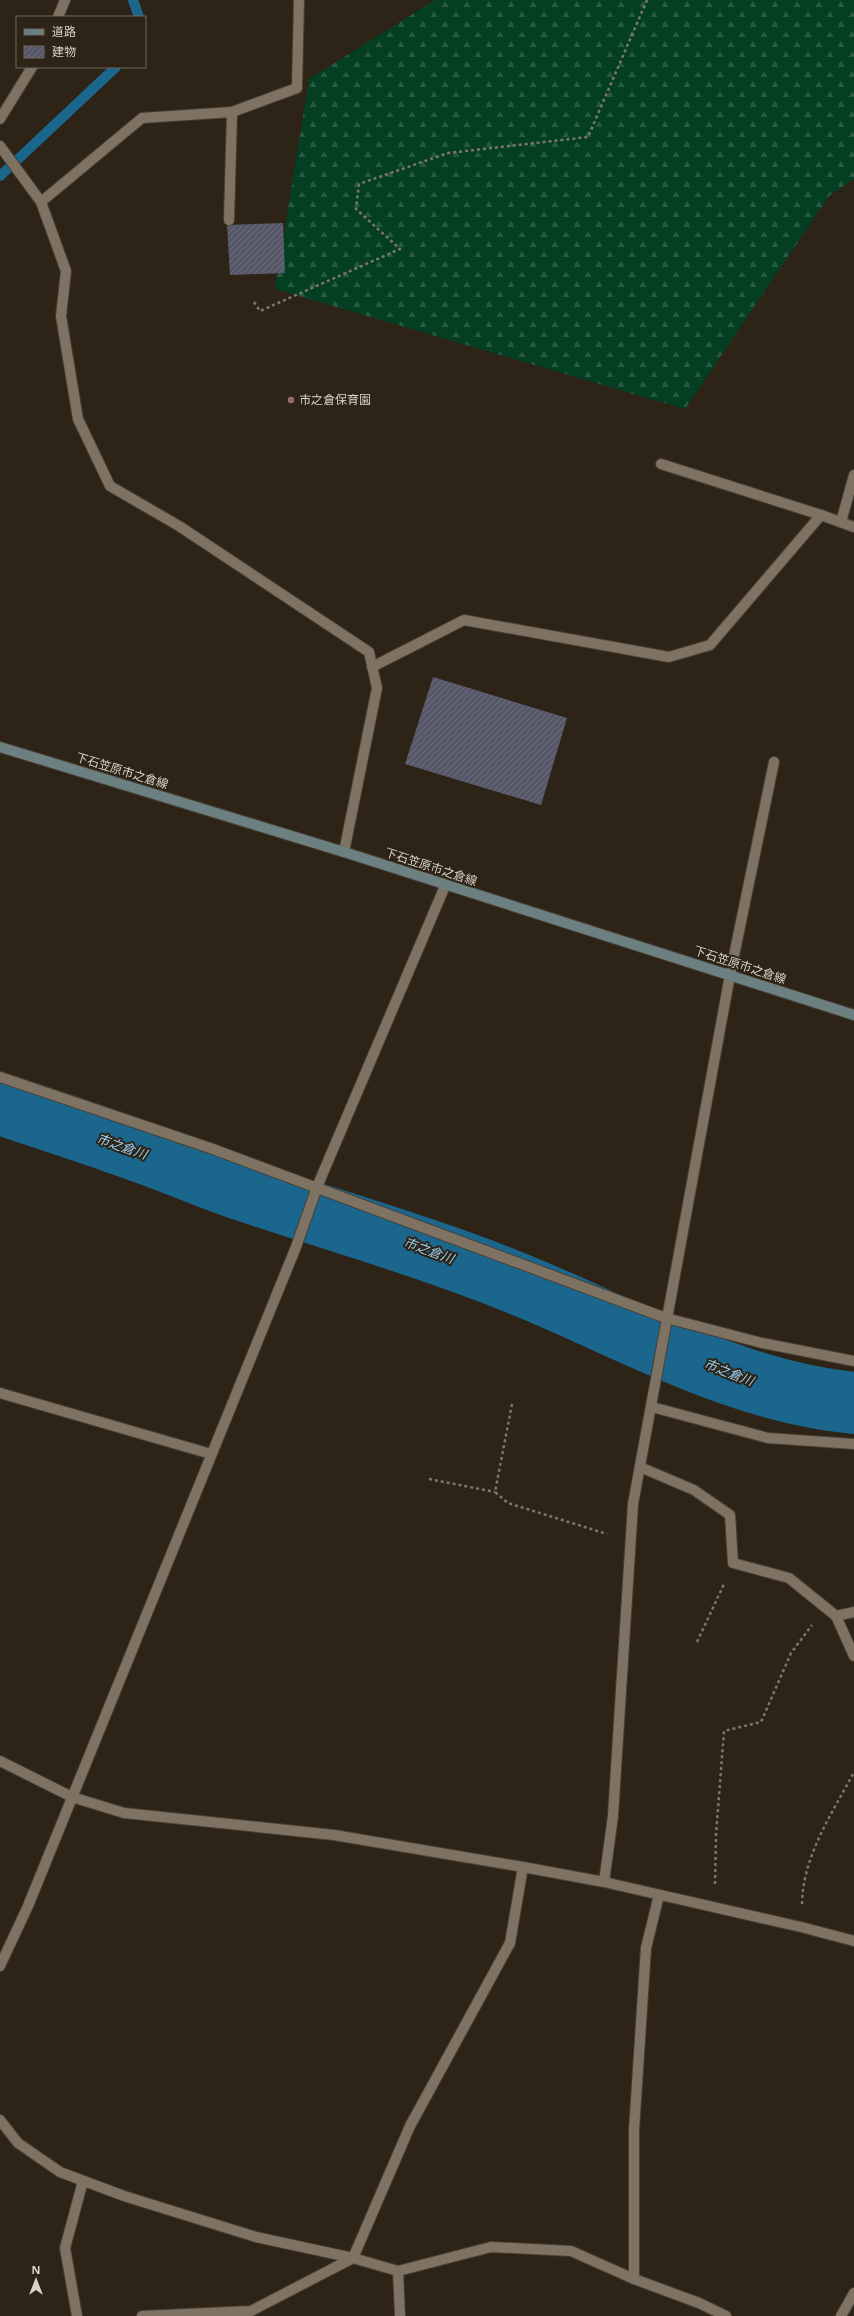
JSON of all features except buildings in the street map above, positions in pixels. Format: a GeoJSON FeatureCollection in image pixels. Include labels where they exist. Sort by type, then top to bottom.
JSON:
{"type":"FeatureCollection","features":[{"type":"Feature","properties":{"kind":"main road","name":"下石笠原市之倉線"},"geometry":{"type":"LineString","coordinates":[[0,747],[344,852],[445,886],[854,1014]]}},
{"type":"Feature","properties":{"kind":"street"},"geometry":{"type":"LineString","coordinates":[[58,16],[65,0]]}},
{"type":"Feature","properties":{"kind":"street"},"geometry":{"type":"LineString","coordinates":[[41,202],[142,118],[232,112],[297,88],[299,0]]}},
{"type":"Feature","properties":{"kind":"street"},"geometry":{"type":"LineString","coordinates":[[0,119],[31,68]]}},
{"type":"Feature","properties":{"kind":"street"},"geometry":{"type":"LineString","coordinates":[[230,220],[232,112]]}},
{"type":"Feature","properties":{"kind":"street"},"geometry":{"type":"LineString","coordinates":[[0,146],[41,202],[66,271],[61,316],[78,419],[110,486],[179,526],[369,652],[377,688],[344,852]]}},
{"type":"Feature","properties":{"kind":"street"},"geometry":{"type":"LineString","coordinates":[[661,464],[821,514],[854,527]]}},
{"type":"Feature","properties":{"kind":"street"},"geometry":{"type":"LineString","coordinates":[[841,522],[854,475]]}},
{"type":"Feature","properties":{"kind":"street"},"geometry":{"type":"LineString","coordinates":[[372,666],[464,620],[668,657],[710,645],[821,514]]}},
{"type":"Feature","properties":{"kind":"street"},"geometry":{"type":"LineString","coordinates":[[604,1882],[613,1816],[633,1504],[730,975],[774,762]]}},
{"type":"Feature","properties":{"kind":"street"},"geometry":{"type":"LineString","coordinates":[[0,1966],[28,1906],[296,1247],[317,1187],[445,886]]}},
{"type":"Feature","properties":{"kind":"street"},"geometry":{"type":"LineString","coordinates":[[0,1077],[213,1149],[666,1318],[762,1343],[854,1361]]}},
{"type":"Feature","properties":{"kind":"street"},"geometry":{"type":"LineString","coordinates":[[0,1392],[211,1454]]}},
{"type":"Feature","properties":{"kind":"street"},"geometry":{"type":"LineString","coordinates":[[652,1407],[768,1438],[854,1444]]}},
{"type":"Feature","properties":{"kind":"street"},"geometry":{"type":"LineString","coordinates":[[640,1467],[694,1490],[730,1514],[733,1564],[789,1578],[836,1616],[854,1656]]}},
{"type":"Feature","properties":{"kind":"street"},"geometry":{"type":"LineString","coordinates":[[836,1616],[854,1612]]}},
{"type":"Feature","properties":{"kind":"street"},"geometry":{"type":"LineString","coordinates":[[0,1761],[72,1797],[124,1813],[334,1835],[523,1867],[604,1882],[801,1927],[854,1941]]}},
{"type":"Feature","properties":{"kind":"street"},"geometry":{"type":"LineString","coordinates":[[142,2316],[251,2311],[353,2258],[410,2126],[510,1942],[523,1867]]}},
{"type":"Feature","properties":{"kind":"street"},"geometry":{"type":"LineString","coordinates":[[634,2280],[634,2130],[646,1948],[659,1895]]}},
{"type":"Feature","properties":{"kind":"street"},"geometry":{"type":"LineString","coordinates":[[0,2120],[18,2143],[60,2172],[124,2196],[256,2237],[353,2258],[398,2271],[491,2247],[571,2251],[634,2280],[699,2303],[726,2316]]}},
{"type":"Feature","properties":{"kind":"street"},"geometry":{"type":"LineString","coordinates":[[77,2316],[65,2248],[82,2181]]}},
{"type":"Feature","properties":{"kind":"street"},"geometry":{"type":"LineString","coordinates":[[398,2271],[400,2316]]}},
{"type":"Feature","properties":{"kind":"street"},"geometry":{"type":"LineString","coordinates":[[841,2316],[854,2293]]}},
{"type":"Feature","properties":{"kind":"path"},"geometry":{"type":"LineString","coordinates":[[254,302],[260,311],[400,249],[356,209],[359,184],[448,153],[588,137],[647,0]]}},
{"type":"Feature","properties":{"kind":"path"},"geometry":{"type":"LineString","coordinates":[[495,1492],[512,1404]]}},
{"type":"Feature","properties":{"kind":"path"},"geometry":{"type":"LineString","coordinates":[[429,1479],[495,1492],[508,1503],[631,1541]]}},
{"type":"Feature","properties":{"kind":"path"},"geometry":{"type":"LineString","coordinates":[[697,1642],[733,1564]]}},
{"type":"Feature","properties":{"kind":"path"},"geometry":{"type":"LineString","coordinates":[[715,1908],[716,1835],[724,1731],[761,1722],[791,1653],[825,1607]]}},
{"type":"Feature","properties":{"kind":"path"},"geometry":{"type":"LineString","coordinates":[[801,1927],[802,1887],[813,1848],[854,1772]]}},
{"type":"Feature","properties":{"kind":"green space"},"geometry":{"type":"Polygon","coordinates":[[[435,0],[854,0],[854,179],[829,196],[685,409],[275,289],[309,79],[435,0]]]}},
{"type":"Feature","properties":{"kind":"waterway"},"geometry":{"type":"LineString","coordinates":[[133,0],[139,16]]}},
{"type":"Feature","properties":{"kind":"waterway"},"geometry":{"type":"LineString","coordinates":[[0,176],[115,68]]}},
{"type":"Feature","properties":{"kind":"waterway","name":"市之倉川"},"geometry":{"type":"LineString","coordinates":[[0,1104],[129,1147],[236,1188],[392,1238],[463,1263],[533,1290],[650,1342],[730,1374],[770,1387],[811,1397],[854,1403]]}},
{"type":"Feature","properties":{"kind":"place","name":"市之倉保育園"},"geometry":{"type":"Point","coordinates":[291,400]}}]}
